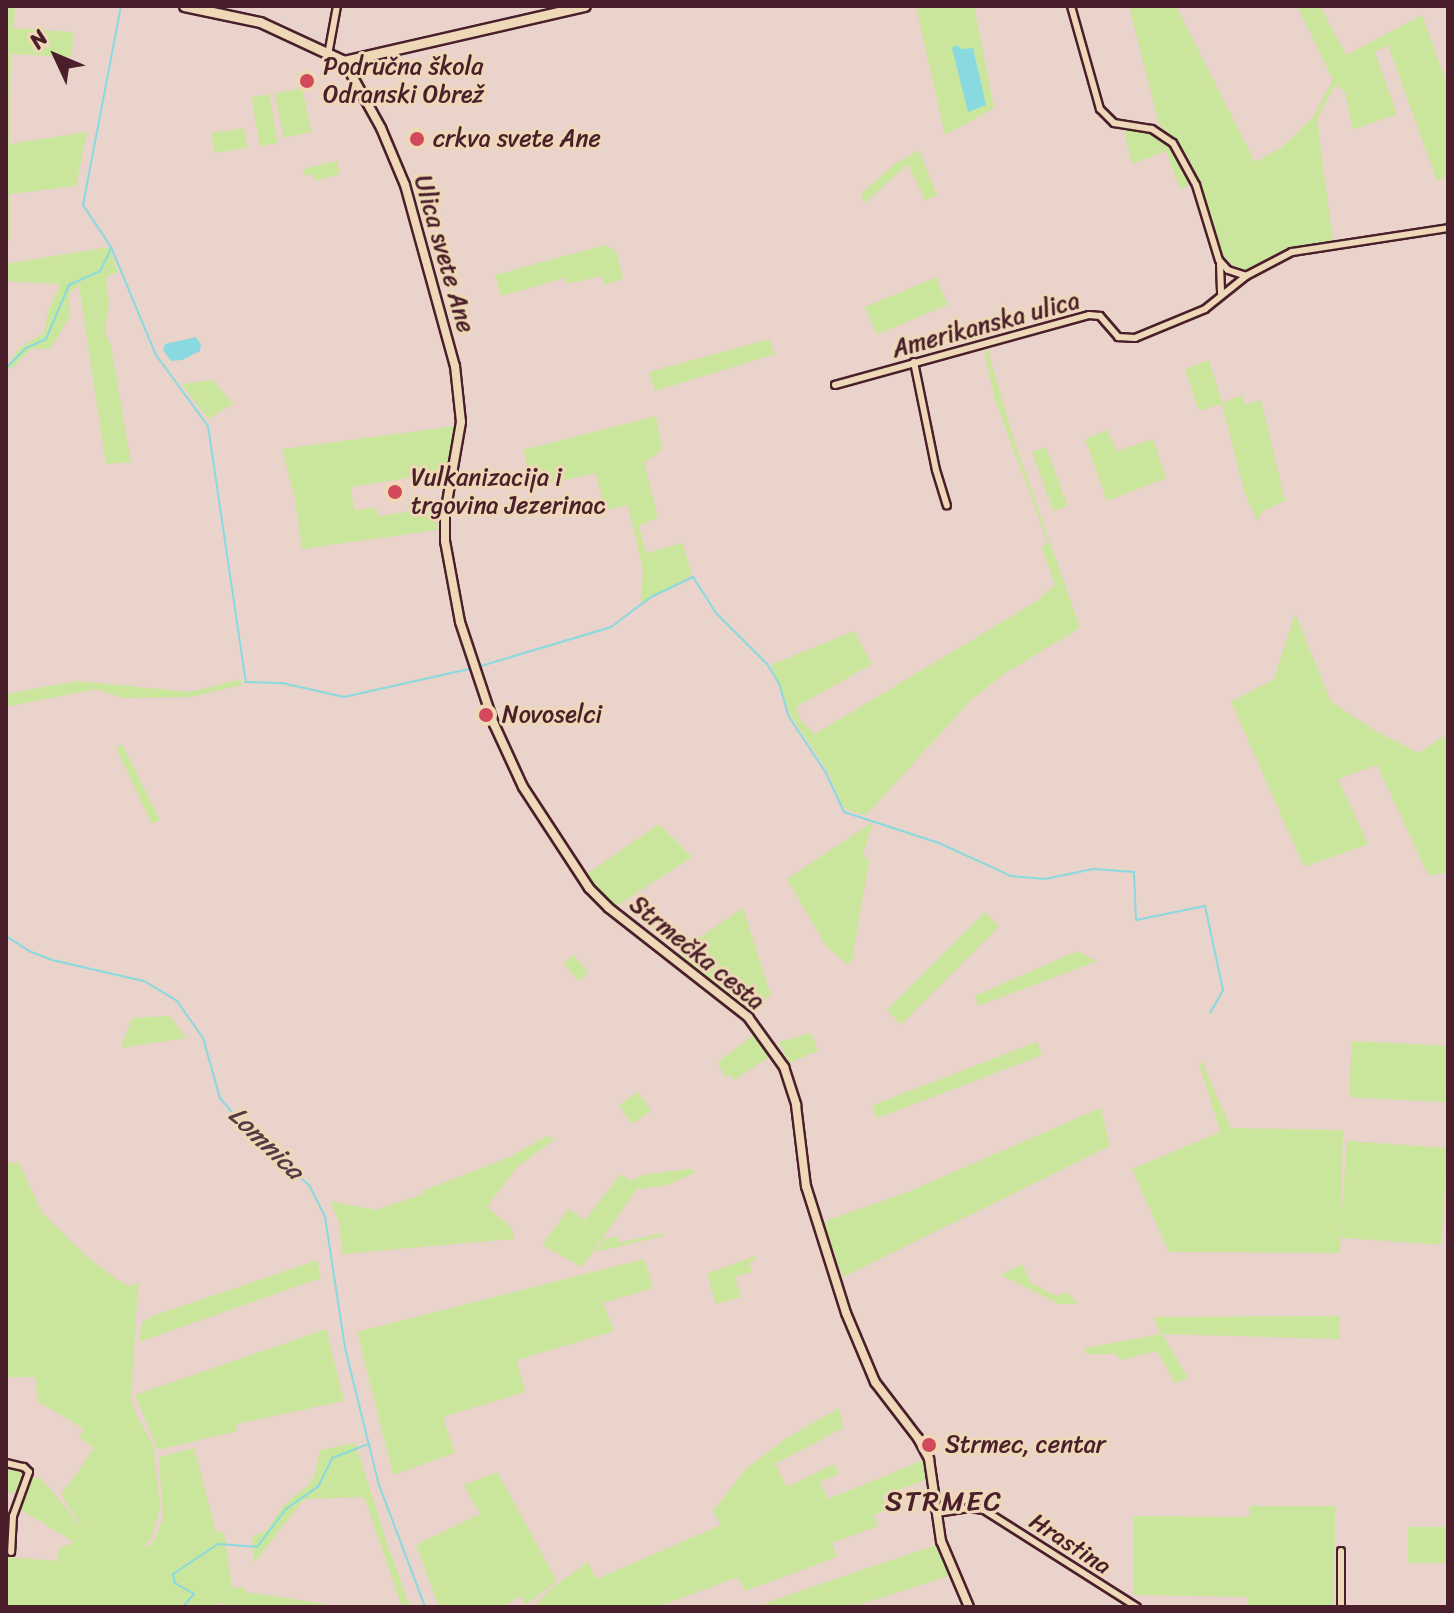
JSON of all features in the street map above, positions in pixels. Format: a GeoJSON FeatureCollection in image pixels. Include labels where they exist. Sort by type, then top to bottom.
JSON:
{"type":"FeatureCollection","features":[{"type":"Feature","properties":{"kind":"main road"},"geometry":{"type":"LineString","coordinates":[[184,6],[260,22],[344,61],[585,6]]}},
{"type":"Feature","properties":{"kind":"street"},"geometry":{"type":"LineString","coordinates":[[328,55],[337,6]]}},
{"type":"Feature","properties":{"kind":"street"},"geometry":{"type":"LineString","coordinates":[[1071,6],[1100,109],[1114,123],[1152,129],[1182,153],[1196,185],[1219,260],[1223,282],[1220,299]]}},
{"type":"Feature","properties":{"kind":"street","name":"Ulica svete Ane"},"geometry":{"type":"LineString","coordinates":[[344,61],[388,143],[405,185],[455,366],[461,422]]}},
{"type":"Feature","properties":{"kind":"street","name":"Amerikanska ulica"},"geometry":{"type":"LineString","coordinates":[[835,385],[1040,331],[1089,315],[1100,316],[1118,337],[1128,340],[1164,329],[1220,299],[1246,276],[1300,250],[1448,228]]}},
{"type":"Feature","properties":{"kind":"street"},"geometry":{"type":"LineString","coordinates":[[1219,260],[1228,270],[1246,276]]}},
{"type":"Feature","properties":{"kind":"street"},"geometry":{"type":"LineString","coordinates":[[914,362],[936,470],[947,505]]}},
{"type":"Feature","properties":{"kind":"street","name":"Strmečka cesta"},"geometry":{"type":"LineString","coordinates":[[461,422],[445,514],[445,541],[460,622],[494,724],[523,787],[589,888],[609,908],[738,1008],[768,1041],[784,1067],[796,1105],[806,1186],[846,1313],[881,1391],[926,1452],[945,1552],[969,1607]]}},
{"type":"Feature","properties":{"kind":"street"},"geometry":{"type":"LineString","coordinates":[[6,1463],[24,1467],[29,1472],[13,1516],[11,1552]]}},
{"type":"Feature","properties":{"kind":"street","name":"Hrastina"},"geometry":{"type":"LineString","coordinates":[[937,1513],[969,1508],[984,1510],[1137,1607]]}},
{"type":"Feature","properties":{"kind":"street"},"geometry":{"type":"LineString","coordinates":[[1341,1551],[1341,1607]]}},
{"type":"Feature","properties":{"kind":"green space"},"geometry":{"type":"Polygon","coordinates":[[[7,6],[15,6],[14,28],[73,32],[72,57],[11,54],[9,144],[87,132],[76,186],[10,194],[10,241],[6,241],[7,6]]]}},
{"type":"Feature","properties":{"kind":"green space"},"geometry":{"type":"Polygon","coordinates":[[[974,6],[994,108],[945,135],[916,7],[974,6]]]}},
{"type":"Feature","properties":{"kind":"green space"},"geometry":{"type":"Polygon","coordinates":[[[1129,6],[1176,6],[1255,162],[1281,148],[1313,117],[1333,80],[1297,6],[1320,6],[1346,55],[1422,15],[1448,86],[1448,176],[1437,181],[1388,45],[1375,52],[1397,114],[1353,130],[1345,93],[1336,84],[1317,119],[1333,242],[1297,246],[1255,269],[1239,271],[1223,256],[1191,163],[1173,137],[1159,124],[1129,6]]]}},
{"type":"Feature","properties":{"kind":"green space"},"geometry":{"type":"Polygon","coordinates":[[[302,88],[311,132],[284,138],[275,94],[302,88]]]}},
{"type":"Feature","properties":{"kind":"green space"},"geometry":{"type":"Polygon","coordinates":[[[269,94],[278,143],[260,146],[251,97],[269,94]]]}},
{"type":"Feature","properties":{"kind":"green space"},"geometry":{"type":"Polygon","coordinates":[[[244,128],[247,148],[215,153],[211,133],[244,128]]]}},
{"type":"Feature","properties":{"kind":"green space"},"geometry":{"type":"Polygon","coordinates":[[[1124,129],[1156,135],[1172,145],[1189,185],[1180,189],[1166,151],[1132,164],[1124,129]]]}},
{"type":"Feature","properties":{"kind":"green space"},"geometry":{"type":"Polygon","coordinates":[[[919,150],[937,195],[925,201],[908,164],[865,203],[861,194],[895,164],[919,150]]]}},
{"type":"Feature","properties":{"kind":"green space"},"geometry":{"type":"Polygon","coordinates":[[[337,161],[340,174],[315,181],[313,174],[305,176],[303,169],[337,161]]]}},
{"type":"Feature","properties":{"kind":"green space"},"geometry":{"type":"Polygon","coordinates":[[[605,245],[616,251],[623,279],[604,285],[602,276],[567,284],[565,278],[501,296],[495,275],[605,245]]]}},
{"type":"Feature","properties":{"kind":"green space"},"geometry":{"type":"Polygon","coordinates":[[[109,247],[118,272],[106,277],[109,303],[105,332],[111,346],[131,462],[106,464],[79,286],[69,292],[69,318],[53,345],[48,349],[31,349],[6,370],[18,349],[44,333],[48,311],[60,284],[6,281],[6,264],[109,247]]]}},
{"type":"Feature","properties":{"kind":"green space"},"geometry":{"type":"Polygon","coordinates":[[[936,277],[948,305],[877,335],[865,307],[936,277]]]}},
{"type":"Feature","properties":{"kind":"green space"},"geometry":{"type":"Polygon","coordinates":[[[769,339],[775,354],[655,391],[649,372],[769,339]]]}},
{"type":"Feature","properties":{"kind":"green space"},"geometry":{"type":"Polygon","coordinates":[[[987,347],[1013,437],[1080,628],[1005,673],[971,700],[866,815],[852,812],[843,807],[828,772],[791,716],[771,665],[854,631],[872,664],[796,707],[801,721],[815,734],[1037,601],[1055,585],[1041,547],[1048,543],[994,397],[984,348],[987,347]]]}},
{"type":"Feature","properties":{"kind":"green space"},"geometry":{"type":"Polygon","coordinates":[[[1209,360],[1222,403],[1242,395],[1245,405],[1261,400],[1285,501],[1263,511],[1257,521],[1245,494],[1222,404],[1199,411],[1185,369],[1209,360]]]}},
{"type":"Feature","properties":{"kind":"green space"},"geometry":{"type":"Polygon","coordinates":[[[213,380],[233,404],[208,419],[182,384],[213,380]]]}},
{"type":"Feature","properties":{"kind":"green space"},"geometry":{"type":"Polygon","coordinates":[[[656,416],[662,450],[644,463],[658,517],[639,526],[646,553],[683,543],[692,575],[641,603],[643,570],[628,505],[605,510],[596,473],[533,487],[523,450],[656,416]]]}},
{"type":"Feature","properties":{"kind":"green space"},"geometry":{"type":"Polygon","coordinates":[[[455,426],[447,472],[350,487],[355,510],[376,508],[378,516],[441,507],[437,530],[302,549],[295,499],[282,449],[455,426]]]}},
{"type":"Feature","properties":{"kind":"green space"},"geometry":{"type":"Polygon","coordinates":[[[1107,430],[1117,451],[1153,439],[1166,478],[1107,501],[1085,439],[1107,430]]]}},
{"type":"Feature","properties":{"kind":"green space"},"geometry":{"type":"Polygon","coordinates":[[[1046,447],[1068,506],[1053,511],[1032,452],[1046,447]]]}},
{"type":"Feature","properties":{"kind":"green space"},"geometry":{"type":"Polygon","coordinates":[[[1295,613],[1331,702],[1376,731],[1419,753],[1448,733],[1448,873],[1428,875],[1377,765],[1338,779],[1368,844],[1304,867],[1231,702],[1274,679],[1295,613]]]}},
{"type":"Feature","properties":{"kind":"green space"},"geometry":{"type":"Polygon","coordinates":[[[242,679],[242,685],[191,697],[123,698],[96,689],[6,707],[6,694],[77,681],[190,692],[242,679]]]}},
{"type":"Feature","properties":{"kind":"green space"},"geometry":{"type":"Polygon","coordinates":[[[122,744],[160,820],[152,824],[116,748],[122,744]]]}},
{"type":"Feature","properties":{"kind":"green space"},"geometry":{"type":"Polygon","coordinates":[[[873,822],[863,855],[869,861],[852,961],[847,964],[826,946],[787,879],[873,822]]]}},
{"type":"Feature","properties":{"kind":"green space"},"geometry":{"type":"Polygon","coordinates":[[[659,824],[692,857],[615,907],[585,875],[659,824]]]}},
{"type":"Feature","properties":{"kind":"green space"},"geometry":{"type":"Polygon","coordinates":[[[743,908],[771,996],[747,1008],[677,953],[743,908]]]}},
{"type":"Feature","properties":{"kind":"green space"},"geometry":{"type":"Polygon","coordinates":[[[985,912],[999,926],[901,1024],[887,1010],[985,912]]]}},
{"type":"Feature","properties":{"kind":"green space"},"geometry":{"type":"Polygon","coordinates":[[[1077,951],[1097,961],[978,1006],[975,996],[1077,951]]]}},
{"type":"Feature","properties":{"kind":"green space"},"geometry":{"type":"Polygon","coordinates":[[[574,955],[588,973],[578,981],[564,963],[574,955]]]}},
{"type":"Feature","properties":{"kind":"green space"},"geometry":{"type":"Polygon","coordinates":[[[170,1016],[186,1038],[121,1048],[132,1018],[170,1016]]]}},
{"type":"Feature","properties":{"kind":"green space"},"geometry":{"type":"Polygon","coordinates":[[[811,1033],[818,1051],[789,1063],[779,1042],[811,1033]]]}},
{"type":"Feature","properties":{"kind":"green space"},"geometry":{"type":"Polygon","coordinates":[[[755,1034],[771,1056],[734,1080],[731,1075],[726,1078],[717,1063],[755,1034]]]}},
{"type":"Feature","properties":{"kind":"green space"},"geometry":{"type":"Polygon","coordinates":[[[1352,1041],[1448,1046],[1445,1102],[1349,1097],[1352,1041]]]}},
{"type":"Feature","properties":{"kind":"green space"},"geometry":{"type":"Polygon","coordinates":[[[1037,1042],[1042,1055],[877,1119],[872,1105],[1037,1042]]]}},
{"type":"Feature","properties":{"kind":"green space"},"geometry":{"type":"Polygon","coordinates":[[[1202,1062],[1231,1128],[1343,1130],[1340,1253],[1169,1252],[1132,1169],[1220,1132],[1199,1063],[1202,1062]]]}},
{"type":"Feature","properties":{"kind":"green space"},"geometry":{"type":"Polygon","coordinates":[[[638,1092],[651,1111],[632,1124],[619,1105],[638,1092]]]}},
{"type":"Feature","properties":{"kind":"green space"},"geometry":{"type":"Polygon","coordinates":[[[1101,1108],[1110,1146],[843,1277],[823,1222],[905,1193],[1101,1108]]]}},
{"type":"Feature","properties":{"kind":"green space"},"geometry":{"type":"Polygon","coordinates":[[[547,1136],[555,1139],[517,1167],[487,1207],[512,1228],[514,1239],[342,1254],[339,1222],[330,1201],[375,1210],[424,1194],[423,1191],[512,1156],[547,1136]]]}},
{"type":"Feature","properties":{"kind":"green space"},"geometry":{"type":"Polygon","coordinates":[[[1347,1141],[1448,1148],[1441,1245],[1340,1238],[1347,1141]]]}},
{"type":"Feature","properties":{"kind":"green space"},"geometry":{"type":"Polygon","coordinates":[[[19,1162],[42,1213],[86,1256],[118,1280],[128,1286],[138,1283],[131,1398],[137,1417],[153,1444],[160,1507],[152,1537],[145,1545],[149,1547],[163,1519],[159,1457],[194,1448],[216,1532],[224,1532],[232,1588],[245,1587],[246,1592],[344,1607],[239,1607],[217,1603],[212,1607],[6,1607],[8,1557],[57,1561],[59,1548],[74,1542],[18,1508],[30,1477],[39,1478],[48,1486],[86,1533],[61,1495],[94,1448],[79,1437],[84,1429],[37,1401],[36,1377],[8,1377],[6,1424],[6,1164],[19,1162]]]}},
{"type":"Feature","properties":{"kind":"green space"},"geometry":{"type":"Polygon","coordinates":[[[690,1169],[695,1173],[664,1186],[637,1189],[582,1267],[542,1245],[568,1209],[585,1220],[621,1174],[630,1181],[642,1175],[690,1169]]]}},
{"type":"Feature","properties":{"kind":"green space"},"geometry":{"type":"Polygon","coordinates":[[[662,1233],[663,1236],[595,1252],[604,1239],[617,1236],[619,1243],[662,1233]]]}},
{"type":"Feature","properties":{"kind":"green space"},"geometry":{"type":"Polygon","coordinates":[[[755,1256],[756,1260],[749,1262],[752,1272],[735,1277],[741,1297],[716,1304],[707,1274],[755,1256]]]}},
{"type":"Feature","properties":{"kind":"green space"},"geometry":{"type":"Polygon","coordinates":[[[644,1259],[653,1288],[603,1303],[614,1331],[517,1360],[525,1392],[443,1417],[455,1453],[393,1475],[357,1332],[644,1259]]]}},
{"type":"Feature","properties":{"kind":"green space"},"geometry":{"type":"Polygon","coordinates":[[[317,1260],[321,1278],[139,1342],[142,1323],[153,1316],[317,1260]]]}},
{"type":"Feature","properties":{"kind":"green space"},"geometry":{"type":"Polygon","coordinates":[[[1022,1264],[1031,1283],[1056,1296],[1067,1292],[1078,1304],[1059,1304],[1001,1275],[1022,1264]]]}},
{"type":"Feature","properties":{"kind":"green space"},"geometry":{"type":"Polygon","coordinates":[[[1340,1316],[1340,1339],[1162,1334],[1188,1378],[1175,1383],[1157,1351],[1120,1360],[1116,1354],[1086,1354],[1085,1348],[1161,1334],[1153,1317],[1340,1316]]]}},
{"type":"Feature","properties":{"kind":"green space"},"geometry":{"type":"Polygon","coordinates":[[[326,1329],[344,1401],[236,1424],[237,1431],[158,1450],[135,1395],[326,1329]]]}},
{"type":"Feature","properties":{"kind":"green space"},"geometry":{"type":"Polygon","coordinates":[[[839,1408],[843,1428],[775,1464],[787,1487],[834,1464],[839,1474],[820,1482],[828,1499],[924,1460],[928,1479],[882,1496],[887,1509],[874,1515],[878,1526],[832,1543],[837,1557],[745,1591],[738,1577],[657,1607],[534,1607],[549,1590],[588,1562],[596,1579],[721,1525],[713,1511],[746,1469],[785,1439],[839,1408]]]}},
{"type":"Feature","properties":{"kind":"green space"},"geometry":{"type":"Polygon","coordinates":[[[355,1443],[410,1607],[402,1607],[364,1497],[304,1499],[254,1563],[252,1537],[267,1530],[284,1505],[314,1477],[320,1450],[355,1443]]]}},
{"type":"Feature","properties":{"kind":"green space"},"geometry":{"type":"Polygon","coordinates":[[[6,1466],[25,1472],[17,1492],[6,1493],[6,1466]]]}},
{"type":"Feature","properties":{"kind":"green space"},"geometry":{"type":"Polygon","coordinates":[[[497,1472],[557,1581],[526,1605],[520,1596],[502,1607],[439,1607],[416,1545],[480,1514],[464,1485],[497,1472]]]}},
{"type":"Feature","properties":{"kind":"green space"},"geometry":{"type":"Polygon","coordinates":[[[1250,1506],[1335,1506],[1334,1607],[1247,1607],[1247,1597],[1133,1595],[1134,1516],[1249,1517],[1250,1506]]]}},
{"type":"Feature","properties":{"kind":"green space"},"geometry":{"type":"Polygon","coordinates":[[[1408,1527],[1448,1527],[1448,1563],[1408,1563],[1408,1527]]]}},
{"type":"Feature","properties":{"kind":"green space"},"geometry":{"type":"Polygon","coordinates":[[[936,1545],[949,1576],[852,1607],[766,1607],[765,1603],[936,1545]]]}},
{"type":"Feature","properties":{"kind":"water"},"geometry":{"type":"Polygon","coordinates":[[[957,45],[961,49],[973,48],[986,105],[968,112],[952,48],[957,45]]]}},
{"type":"Feature","properties":{"kind":"water"},"geometry":{"type":"Polygon","coordinates":[[[196,337],[201,345],[200,351],[182,360],[171,361],[163,350],[165,344],[196,337]]]}},
{"type":"Feature","properties":{"kind":"waterway"},"geometry":{"type":"LineString","coordinates":[[6,368],[26,348],[46,339],[69,285],[100,271],[111,247],[83,205],[121,6]]}},
{"type":"Feature","properties":{"kind":"waterway"},"geometry":{"type":"LineString","coordinates":[[111,247],[156,355],[208,426],[246,682],[282,683],[344,697],[469,669]]}},
{"type":"Feature","properties":{"kind":"waterway"},"geometry":{"type":"LineString","coordinates":[[481,666],[611,627],[651,597],[693,577],[716,613],[767,664],[779,683],[789,717],[826,773],[844,812],[939,843],[1011,876],[1045,879],[1093,869],[1134,872],[1136,920],[1205,906],[1223,990],[1210,1013]]}},
{"type":"Feature","properties":{"kind":"waterway","name":"Lomnica"},"geometry":{"type":"LineString","coordinates":[[6,936],[29,951],[52,960],[144,981],[177,1001],[203,1038],[220,1098],[252,1136],[309,1185],[325,1217],[345,1348],[379,1485],[425,1607]]}},
{"type":"Feature","properties":{"kind":"waterway"},"geometry":{"type":"LineString","coordinates":[[183,1607],[194,1594],[175,1583],[173,1574],[218,1544],[257,1547],[286,1509],[318,1487],[332,1458],[369,1444]]}},
{"type":"Feature","properties":{"kind":"place","name":"Područna škola Odranski Obrež"},"geometry":{"type":"Point","coordinates":[307,81]}},
{"type":"Feature","properties":{"kind":"place","name":"crkva svete Ane"},"geometry":{"type":"Point","coordinates":[417,139]}},
{"type":"Feature","properties":{"kind":"place","name":"Vulkanizacija i trgovina Jezerinac"},"geometry":{"type":"Point","coordinates":[395,492]}},
{"type":"Feature","properties":{"kind":"place","name":"Novoselci"},"geometry":{"type":"Point","coordinates":[486,715]}},
{"type":"Feature","properties":{"kind":"place","name":"Strmec, centar"},"geometry":{"type":"Point","coordinates":[929,1445]}},
{"type":"Feature","properties":{"kind":"district","name":"STRMEC"},"geometry":{"type":"Point","coordinates":[944,1501]}}]}
